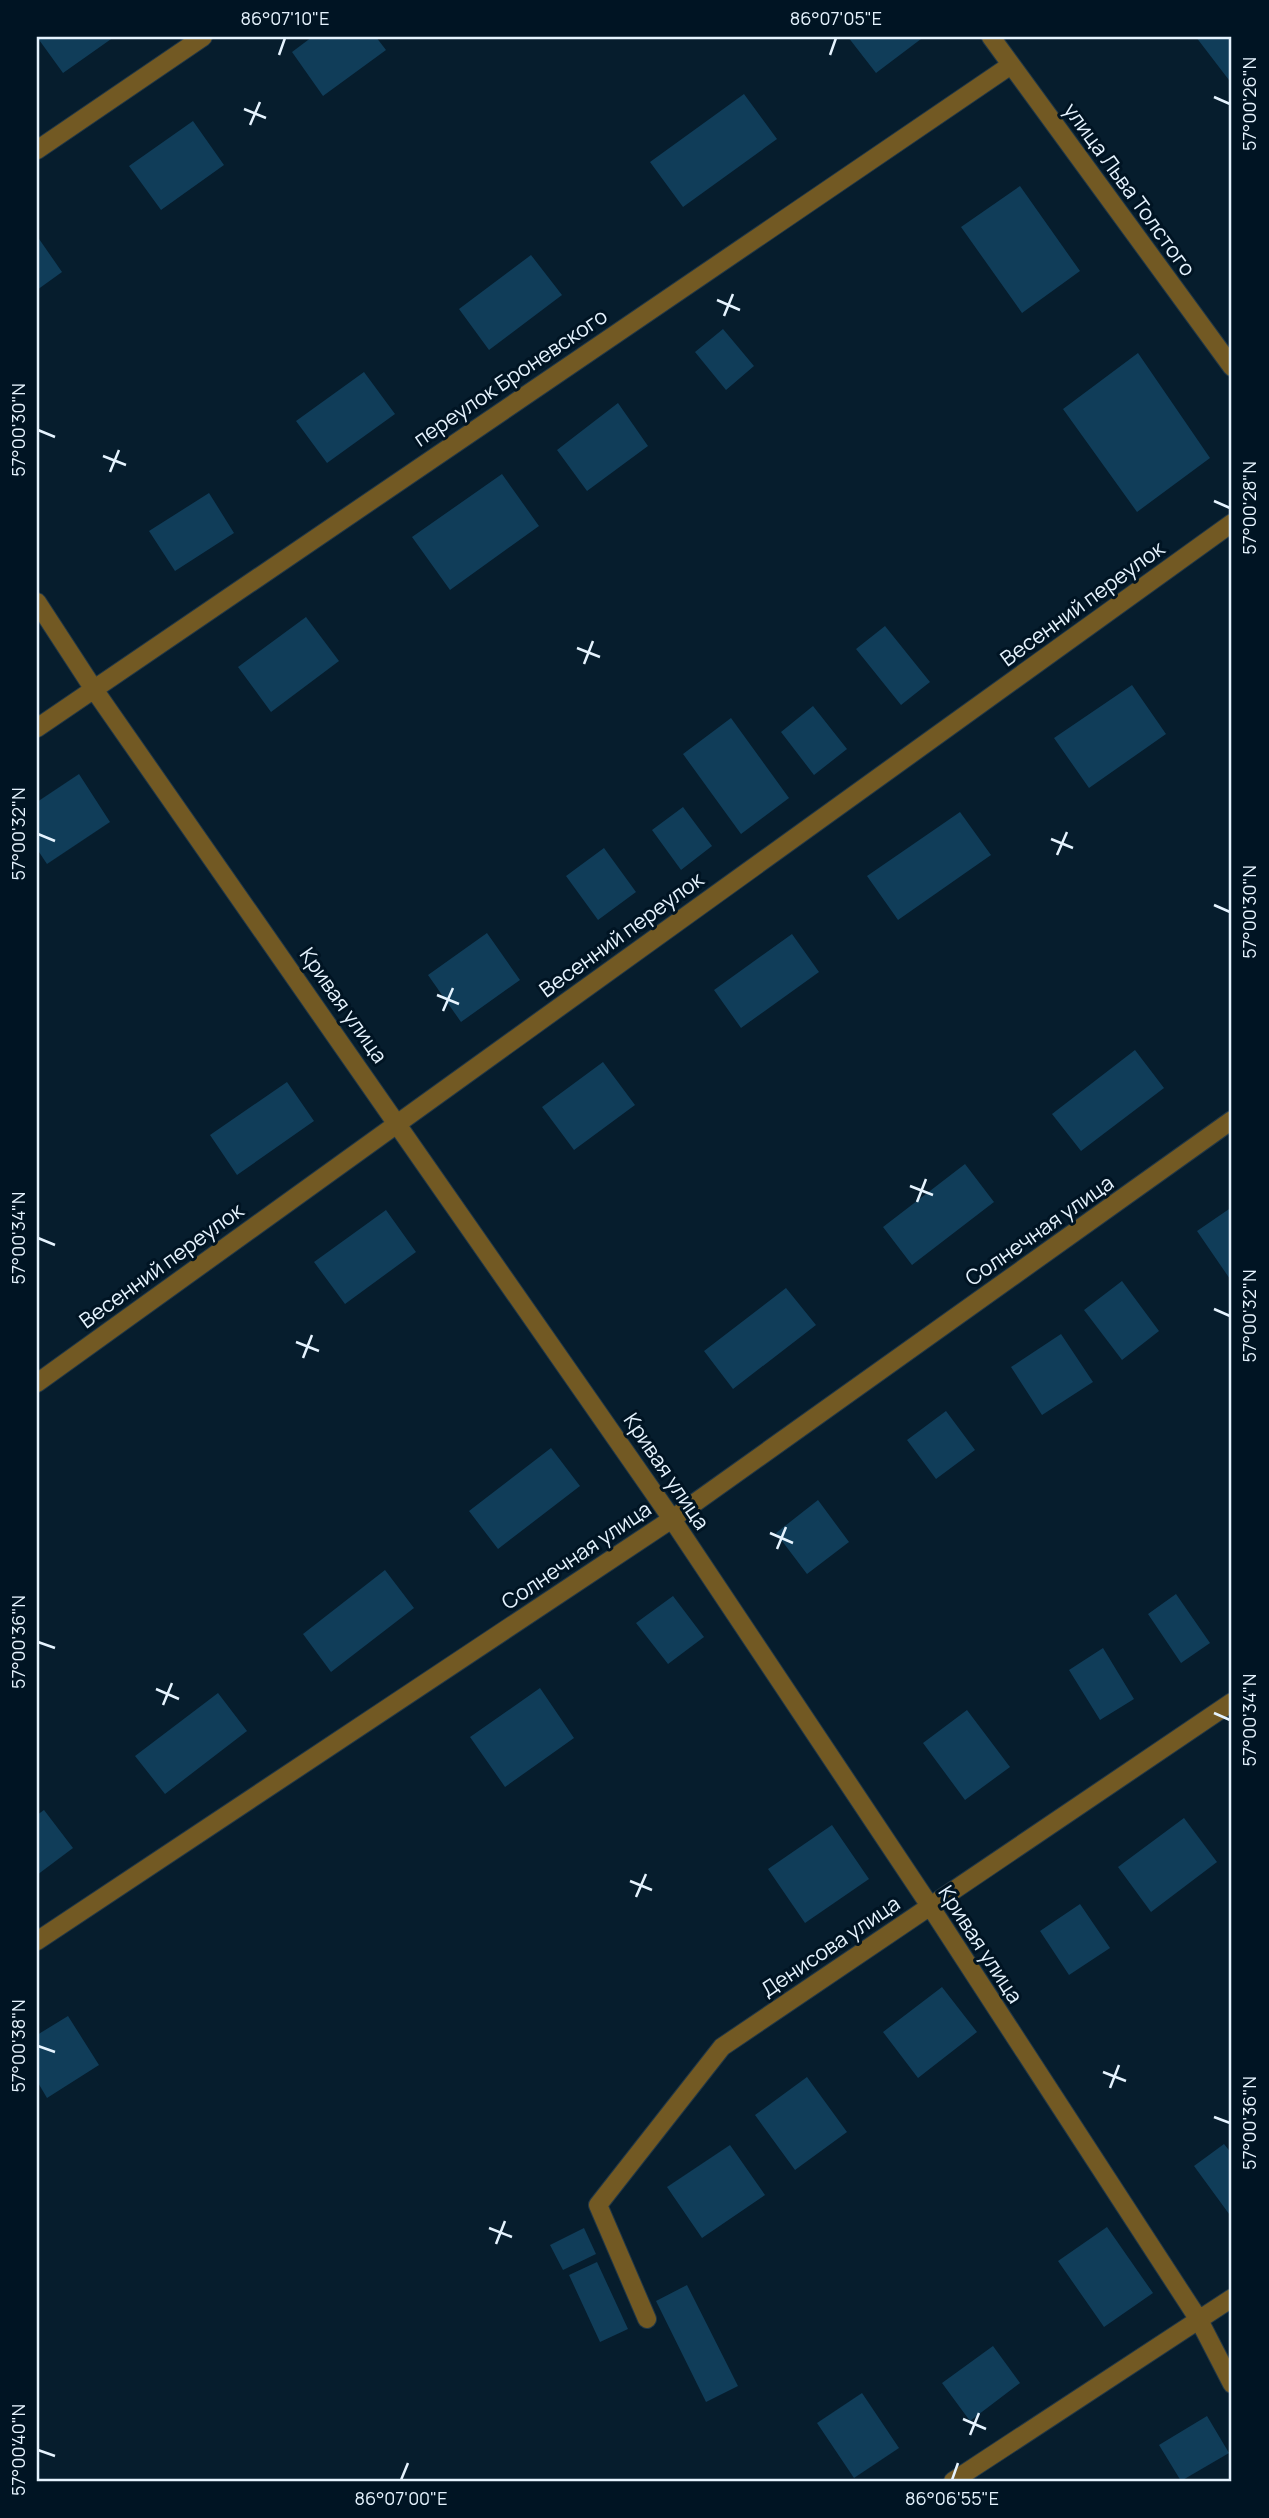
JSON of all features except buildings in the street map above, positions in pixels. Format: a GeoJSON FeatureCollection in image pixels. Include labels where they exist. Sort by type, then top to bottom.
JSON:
{"type":"FeatureCollection","features":[{"type":"Feature","properties":{"kind":"street"},"geometry":{"type":"LineString","coordinates":[[37,150],[203,37]]}},
{"type":"Feature","properties":{"kind":"street","name":"улица Льва Толстого"},"geometry":{"type":"LineString","coordinates":[[990,37],[1232,367]]}},
{"type":"Feature","properties":{"kind":"street","name":"переулок Броневского"},"geometry":{"type":"LineString","coordinates":[[37,728],[1011,65]]}},
{"type":"Feature","properties":{"kind":"street","name":"Весенний переулок"},"geometry":{"type":"LineString","coordinates":[[37,1382],[1232,523]]}},
{"type":"Feature","properties":{"kind":"street","name":"Кривая улица"},"geometry":{"type":"LineString","coordinates":[[37,602],[93,688],[673,1518],[930,1906],[1199,2320],[1232,2384]]}},
{"type":"Feature","properties":{"kind":"street","name":"Солнечная улица"},"geometry":{"type":"LineString","coordinates":[[37,1941],[673,1518],[1232,1121]]}},
{"type":"Feature","properties":{"kind":"street","name":"Денисова улица"},"geometry":{"type":"LineString","coordinates":[[647,2319],[598,2206],[722,2047],[1232,1702]]}},
{"type":"Feature","properties":{"kind":"street"},"geometry":{"type":"LineString","coordinates":[[953,2481],[1232,2298]]}}]}
